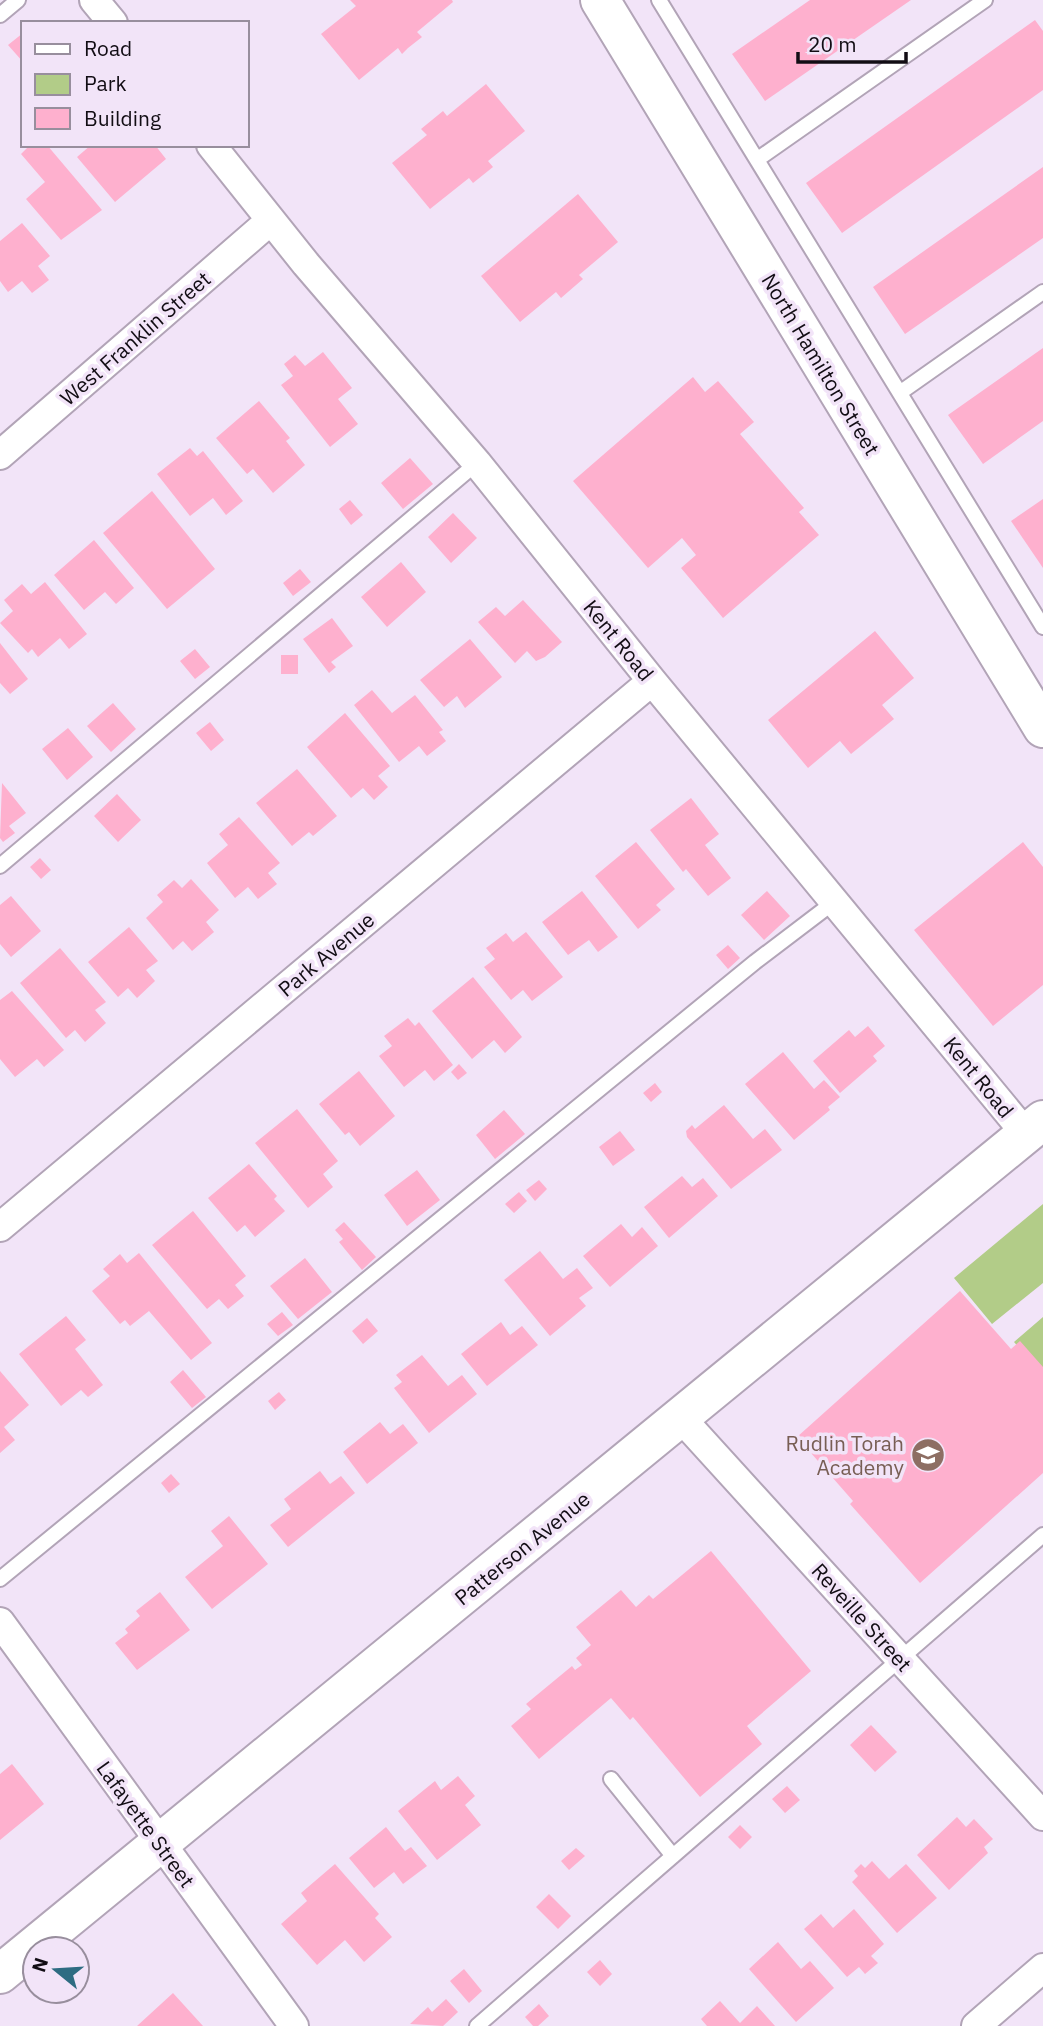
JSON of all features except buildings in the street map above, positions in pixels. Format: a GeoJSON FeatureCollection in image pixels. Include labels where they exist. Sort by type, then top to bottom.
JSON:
{"type":"FeatureCollection","features":[{"type":"Feature","properties":{"kind":"main road","name":"North Hamilton Street"},"geometry":{"type":"LineString","coordinates":[[600,0],[1043,728]]}},
{"type":"Feature","properties":{"kind":"main road","name":"Patterson Avenue"},"geometry":{"type":"LineString","coordinates":[[0,1974],[1035,1127]]}},
{"type":"Feature","properties":{"kind":"street"},"geometry":{"type":"LineString","coordinates":[[94,0],[111,21]]}},
{"type":"Feature","properties":{"kind":"street","name":"Kent Road"},"geometry":{"type":"LineString","coordinates":[[213,147],[270,221],[477,463],[834,902],[1035,1127]]}},
{"type":"Feature","properties":{"kind":"street","name":"West Franklin Street"},"geometry":{"type":"LineString","coordinates":[[0,455],[270,221]]}},
{"type":"Feature","properties":{"kind":"street","name":"Park Avenue"},"geometry":{"type":"LineString","coordinates":[[0,1227],[652,681]]}},
{"type":"Feature","properties":{"kind":"street","name":"Reveille Street"},"geometry":{"type":"LineString","coordinates":[[681,1418],[1043,1816]]}},
{"type":"Feature","properties":{"kind":"street","name":"Lafayette Street"},"geometry":{"type":"LineString","coordinates":[[0,1622],[294,2026]]}},
{"type":"Feature","properties":{"kind":"street"},"geometry":{"type":"LineString","coordinates":[[976,2026],[1043,1968]]}},
{"type":"Feature","properties":{"kind":"lane"},"geometry":{"type":"LineString","coordinates":[[0,15],[18,0]]}},
{"type":"Feature","properties":{"kind":"lane"},"geometry":{"type":"LineString","coordinates":[[659,0],[1043,626]]}},
{"type":"Feature","properties":{"kind":"lane"},"geometry":{"type":"LineString","coordinates":[[758,159],[985,0]]}},
{"type":"Feature","properties":{"kind":"lane"},"geometry":{"type":"LineString","coordinates":[[901,392],[1043,292]]}},
{"type":"Feature","properties":{"kind":"lane"},"geometry":{"type":"LineString","coordinates":[[0,866],[477,463]]}},
{"type":"Feature","properties":{"kind":"lane"},"geometry":{"type":"LineString","coordinates":[[0,1579],[755,962],[834,902]]}},
{"type":"Feature","properties":{"kind":"lane"},"geometry":{"type":"LineString","coordinates":[[477,2026],[1043,1535]]}},
{"type":"Feature","properties":{"kind":"lane"},"geometry":{"type":"LineString","coordinates":[[611,1779],[673,1856]]}},
{"type":"Feature","properties":{"kind":"green space"},"geometry":{"type":"Polygon","coordinates":[[[1043,1204],[1043,1283],[992,1324],[954,1278],[1043,1204]]]}},
{"type":"Feature","properties":{"kind":"green space"},"geometry":{"type":"Polygon","coordinates":[[[1043,1317],[1043,1374],[1014,1342],[1043,1317]]]}},
{"type":"Feature","properties":{"kind":"place","name":"Rudlin Torah Academy"},"geometry":{"type":"Point","coordinates":[928,1455]}}]}
